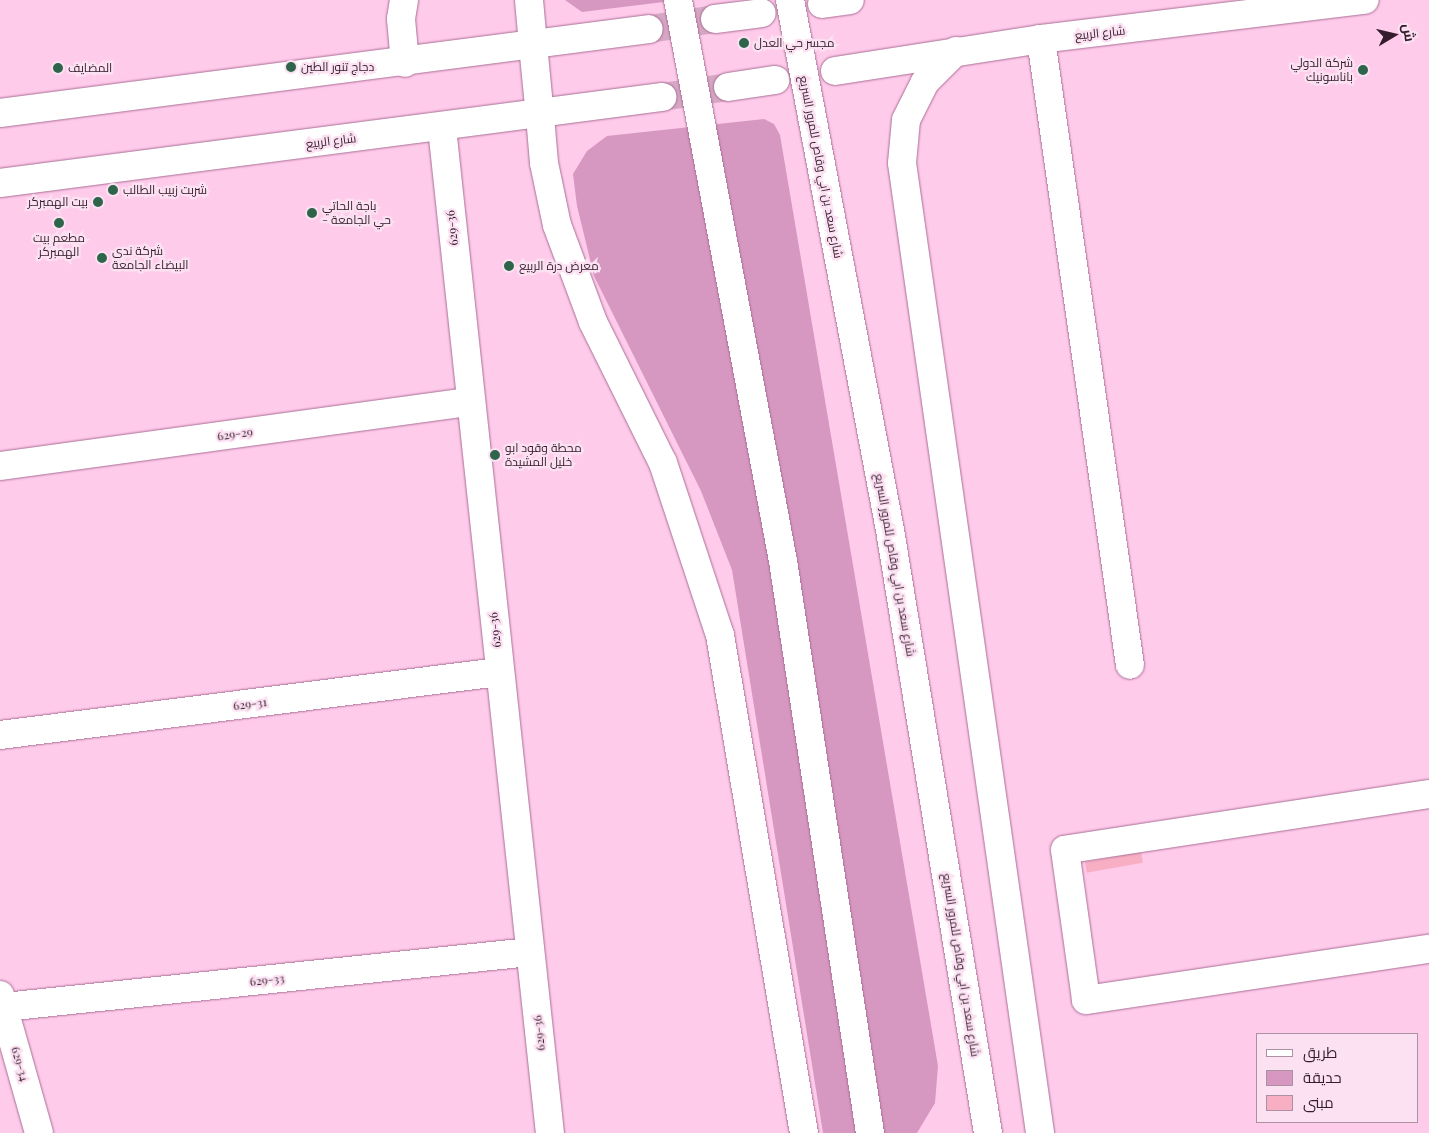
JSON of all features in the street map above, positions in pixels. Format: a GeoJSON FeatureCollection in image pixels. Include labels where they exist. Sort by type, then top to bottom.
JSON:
{"type":"FeatureCollection","features":[{"type":"Feature","properties":{"kind":"main road"},"geometry":{"type":"LineString","coordinates":[[404,0],[401,19],[405,63]]}},
{"type":"Feature","properties":{"kind":"main road"},"geometry":{"type":"LineString","coordinates":[[529,0],[544,164],[557,225],[593,322],[663,463],[720,635],[804,1133]]}},
{"type":"Feature","properties":{"kind":"main road"},"geometry":{"type":"LineString","coordinates":[[678,0],[783,561],[870,1133]]}},
{"type":"Feature","properties":{"kind":"main road","name":"شارع سعد بن ابي وقاص للمرور السريع"},"geometry":{"type":"LineString","coordinates":[[790,0],[890,530],[988,1133]]}},
{"type":"Feature","properties":{"kind":"main road"},"geometry":{"type":"LineString","coordinates":[[822,4],[850,0]]}},
{"type":"Feature","properties":{"kind":"main road","name":"شارع الربيع"},"geometry":{"type":"LineString","coordinates":[[835,71],[956,51],[1040,40],[1215,10],[1365,0]]}},
{"type":"Feature","properties":{"kind":"main road"},"geometry":{"type":"LineString","coordinates":[[715,19],[762,13]]}},
{"type":"Feature","properties":{"kind":"main road"},"geometry":{"type":"LineString","coordinates":[[0,113],[405,63],[649,29]]}},
{"type":"Feature","properties":{"kind":"main road"},"geometry":{"type":"LineString","coordinates":[[1040,40],[1130,665]]}},
{"type":"Feature","properties":{"kind":"main road"},"geometry":{"type":"LineString","coordinates":[[956,51],[925,82],[906,120],[902,163],[1040,1133]]}},
{"type":"Feature","properties":{"kind":"main road"},"geometry":{"type":"LineString","coordinates":[[728,87],[775,80]]}},
{"type":"Feature","properties":{"kind":"main road","name":"شارع الربيع"},"geometry":{"type":"LineString","coordinates":[[0,183],[540,116],[662,97]]}},
{"type":"Feature","properties":{"kind":"main road","name":"629-36"},"geometry":{"type":"LineString","coordinates":[[442,128],[550,1133]]}},
{"type":"Feature","properties":{"kind":"main road","name":"629-29"},"geometry":{"type":"LineString","coordinates":[[0,466],[470,402]]}},
{"type":"Feature","properties":{"kind":"main road","name":"629-31"},"geometry":{"type":"LineString","coordinates":[[0,735],[499,672]]}},
{"type":"Feature","properties":{"kind":"main road"},"geometry":{"type":"LineString","coordinates":[[1429,794],[1065,850],[1086,1000],[1429,949]]}},
{"type":"Feature","properties":{"kind":"main road","name":"629-33"},"geometry":{"type":"LineString","coordinates":[[2,1001],[530,952]]}},
{"type":"Feature","properties":{"kind":"main road","name":"629-34"},"geometry":{"type":"LineString","coordinates":[[2,1001],[39,1133]]}},
{"type":"Feature","properties":{"kind":"green space"},"geometry":{"type":"Polygon","coordinates":[[[565,0],[680,0],[582,12],[565,0]]]}},
{"type":"Feature","properties":{"kind":"green space"},"geometry":{"type":"Polygon","coordinates":[[[764,119],[774,124],[780,135],[938,1066],[935,1103],[917,1133],[823,1133],[732,570],[701,491],[594,276],[577,206],[573,174],[587,151],[607,136],[764,119]]]}},
{"type":"Feature","properties":{"kind":"building"},"geometry":{"type":"Polygon","coordinates":[[[1141,852],[1143,863],[1087,873],[1085,862],[1141,852]]]}},
{"type":"Feature","properties":{"kind":"tunnel"},"geometry":{"type":"LineString","coordinates":[[649,29],[715,19]]}},
{"type":"Feature","properties":{"kind":"tunnel"},"geometry":{"type":"LineString","coordinates":[[662,97],[728,87]]}},
{"type":"Feature","properties":{"kind":"place","name":"مجسر حي العدل"},"geometry":{"type":"Point","coordinates":[744,43]}},
{"type":"Feature","properties":{"kind":"place","name":"دجاج تنور الطين"},"geometry":{"type":"Point","coordinates":[291,67]}},
{"type":"Feature","properties":{"kind":"place","name":"المضايف"},"geometry":{"type":"Point","coordinates":[58,68]}},
{"type":"Feature","properties":{"kind":"place","name":"شركة الدولي باناسونيك"},"geometry":{"type":"Point","coordinates":[1363,70]}},
{"type":"Feature","properties":{"kind":"place","name":"شربت زبيب الطالب"},"geometry":{"type":"Point","coordinates":[113,190]}},
{"type":"Feature","properties":{"kind":"place","name":"بيت الهمبركر"},"geometry":{"type":"Point","coordinates":[98,202]}},
{"type":"Feature","properties":{"kind":"place","name":"باجة الحاتي - حي الجامعة"},"geometry":{"type":"Point","coordinates":[312,213]}},
{"type":"Feature","properties":{"kind":"place","name":"مطعم بيت الهمبركر"},"geometry":{"type":"Point","coordinates":[59,223]}},
{"type":"Feature","properties":{"kind":"place","name":"شركة ندى البيضاء الجامعة"},"geometry":{"type":"Point","coordinates":[102,258]}},
{"type":"Feature","properties":{"kind":"place","name":"معرض درة الربيع"},"geometry":{"type":"Point","coordinates":[509,266]}},
{"type":"Feature","properties":{"kind":"place","name":"محطة وقود ابو خليل المشيدة"},"geometry":{"type":"Point","coordinates":[495,455]}}]}
